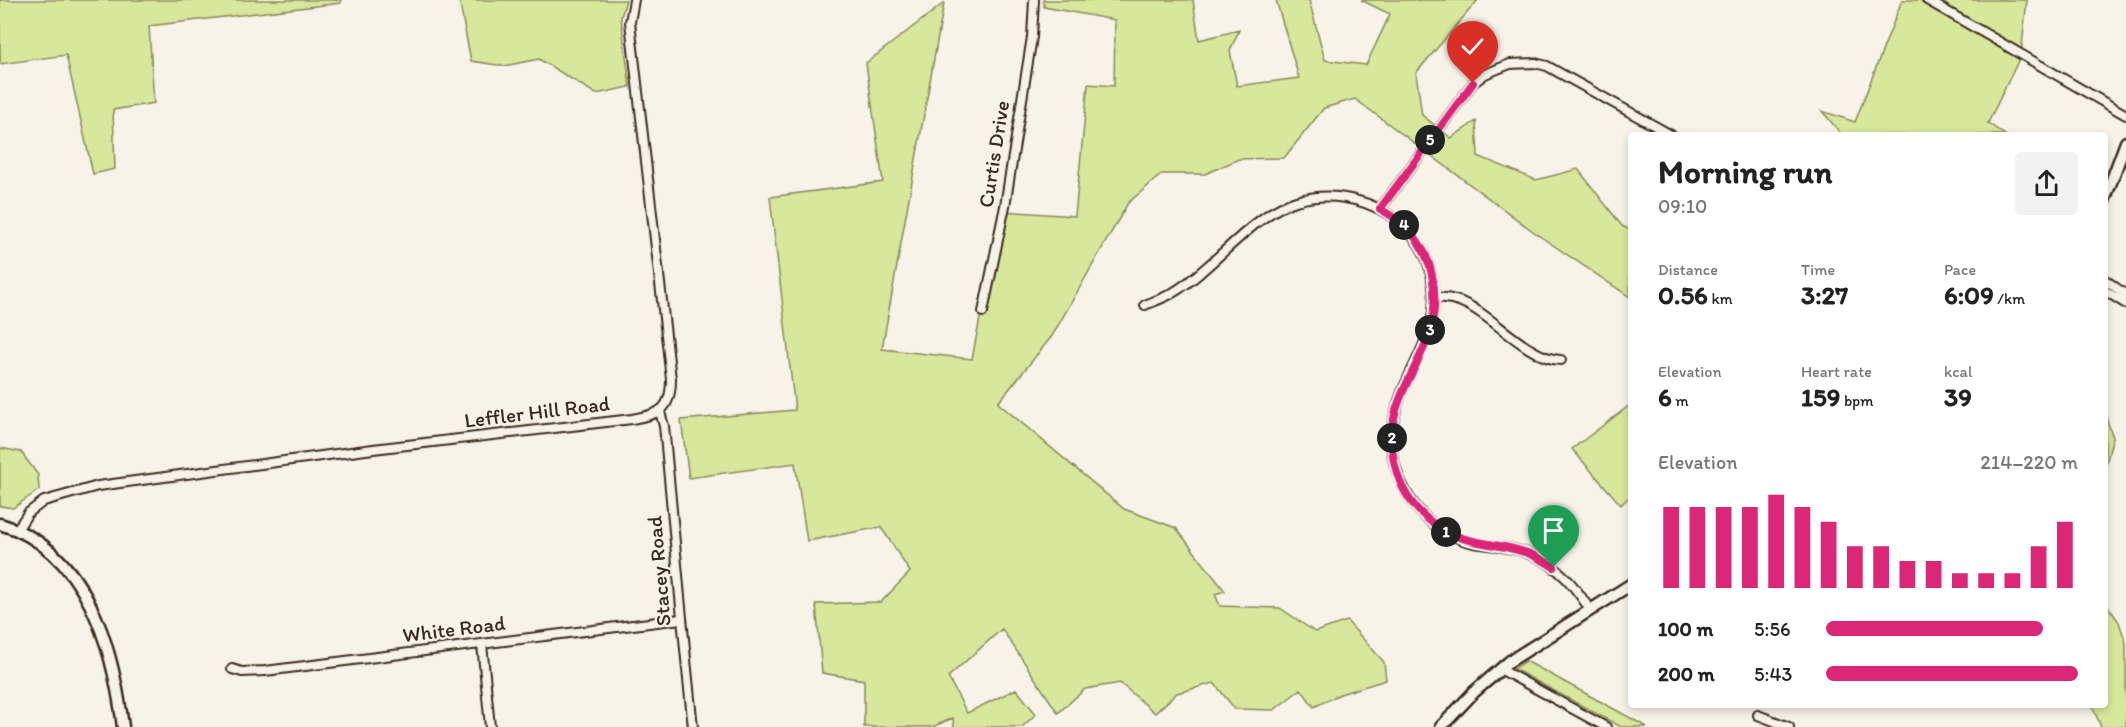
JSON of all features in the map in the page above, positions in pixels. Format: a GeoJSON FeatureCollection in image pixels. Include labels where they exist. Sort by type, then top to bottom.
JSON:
{"type":"FeatureCollection","features":[{"type":"Feature","properties":{"kind":"main road"},"geometry":{"type":"LineString","coordinates":[[2108,190],[2126,142]]}},
{"type":"Feature","properties":{"kind":"main road"},"geometry":{"type":"LineString","coordinates":[[0,524],[17,530],[41,544],[72,575],[86,596],[108,648],[118,688],[123,727]]}},
{"type":"Feature","properties":{"kind":"main road"},"geometry":{"type":"LineString","coordinates":[[1441,727],[1500,669],[1526,650],[1628,586]]}},
{"type":"Feature","properties":{"kind":"street"},"geometry":{"type":"LineString","coordinates":[[634,0],[630,22],[671,379],[669,401],[660,412]]}},
{"type":"Feature","properties":{"kind":"street","name":"Curtis Drive"},"geometry":{"type":"LineString","coordinates":[[983,312],[1005,207],[1033,30],[1034,0]]}},
{"type":"Feature","properties":{"kind":"street"},"geometry":{"type":"LineString","coordinates":[[1927,0],[2126,115]]}},
{"type":"Feature","properties":{"kind":"street"},"geometry":{"type":"LineString","coordinates":[[1380,209],[1473,83],[1485,74],[1510,64],[1535,63],[1560,71],[1666,132]]}},
{"type":"Feature","properties":{"kind":"street"},"geometry":{"type":"LineString","coordinates":[[1145,305],[1175,291],[1272,212],[1295,201],[1319,196],[1343,197],[1380,209],[1404,225],[1418,242],[1428,262],[1435,297],[1433,318],[1427,340],[1399,400],[1393,423],[1393,455],[1405,491],[1422,514],[1456,537],[1525,552],[1554,567],[1574,586],[1590,610]]}},
{"type":"Feature","properties":{"kind":"street"},"geometry":{"type":"LineString","coordinates":[[2108,282],[2126,295]]}},
{"type":"Feature","properties":{"kind":"street"},"geometry":{"type":"LineString","coordinates":[[2108,293],[2126,304]]}},
{"type":"Feature","properties":{"kind":"street"},"geometry":{"type":"LineString","coordinates":[[1435,297],[1467,304],[1543,358],[1561,360]]}},
{"type":"Feature","properties":{"kind":"street","name":"Leffler Hill Road"},"geometry":{"type":"LineString","coordinates":[[17,530],[28,513],[44,501],[98,486],[373,449],[632,419],[660,412]]}},
{"type":"Feature","properties":{"kind":"street","name":"Stacey Road"},"geometry":{"type":"LineString","coordinates":[[660,412],[666,450],[693,727]]}},
{"type":"Feature","properties":{"kind":"street","name":"White Road"},"geometry":{"type":"LineString","coordinates":[[232,669],[242,672],[265,671],[681,619]]}},
{"type":"Feature","properties":{"kind":"street"},"geometry":{"type":"LineString","coordinates":[[482,644],[490,727]]}},
{"type":"Feature","properties":{"kind":"street"},"geometry":{"type":"LineString","coordinates":[[1500,669],[1606,727]]}},
{"type":"Feature","properties":{"kind":"street"},"geometry":{"type":"LineString","coordinates":[[1758,715],[1789,727]]}},
{"type":"Feature","properties":{"kind":"green space"},"geometry":{"type":"Polygon","coordinates":[[[0,0],[341,0],[341,3],[149,26],[154,103],[113,110],[115,169],[93,174],[66,55],[0,64],[0,0]]]}},
{"type":"Feature","properties":{"kind":"green space"},"geometry":{"type":"Polygon","coordinates":[[[459,0],[626,0],[621,17],[630,87],[596,94],[539,59],[504,66],[471,61],[459,0]]]}},
{"type":"Feature","properties":{"kind":"green space"},"geometry":{"type":"Polygon","coordinates":[[[1043,0],[1193,0],[1199,40],[1239,30],[1230,51],[1237,86],[1299,78],[1276,0],[1309,0],[1325,60],[1366,65],[1390,14],[1361,0],[1478,0],[1416,73],[1422,115],[1451,138],[1476,121],[1478,156],[1536,180],[1578,169],[1622,226],[1628,229],[1628,296],[1538,235],[1355,99],[1324,108],[1284,158],[1239,159],[1205,174],[1162,174],[1128,203],[1052,336],[998,403],[1124,509],[1176,528],[1225,591],[1215,594],[1220,606],[1280,608],[1315,632],[1347,621],[1384,662],[1386,680],[1340,694],[1314,707],[1301,689],[1274,710],[1235,709],[1214,683],[1177,693],[1155,713],[1120,683],[1085,689],[1058,713],[1002,629],[948,677],[967,713],[1016,689],[1036,714],[1022,727],[954,727],[953,718],[932,727],[864,727],[864,680],[822,673],[816,604],[881,602],[910,572],[881,527],[807,541],[795,463],[689,478],[681,420],[795,410],[770,197],[883,182],[866,63],[944,3],[882,349],[972,359],[1001,211],[1075,216],[1088,84],[1114,86],[1115,20],[1044,7],[1043,0]]]}},
{"type":"Feature","properties":{"kind":"green space"},"geometry":{"type":"Polygon","coordinates":[[[1902,0],[2027,0],[2021,55],[1988,123],[2001,132],[1840,132],[1822,111],[1855,122],[1902,0]]]}},
{"type":"Feature","properties":{"kind":"green space"},"geometry":{"type":"Polygon","coordinates":[[[1628,407],[1628,498],[1621,505],[1572,449],[1628,407]]]}},
{"type":"Feature","properties":{"kind":"green space"},"geometry":{"type":"Polygon","coordinates":[[[2108,423],[2113,437],[2108,456],[2108,423]]]}},
{"type":"Feature","properties":{"kind":"green space"},"geometry":{"type":"Polygon","coordinates":[[[0,448],[21,452],[38,475],[39,490],[13,508],[0,506],[0,448]]]}},
{"type":"Feature","properties":{"kind":"green space"},"geometry":{"type":"Polygon","coordinates":[[[2108,606],[2119,622],[2126,643],[2126,727],[2101,727],[2093,708],[2108,708],[2108,606]]]}},
{"type":"Feature","properties":{"kind":"green space"},"geometry":{"type":"Polygon","coordinates":[[[1526,661],[1647,727],[1621,727],[1514,669],[1526,661]]]}},
{"type":"Feature","properties":{"kind":"route"},"geometry":{"type":"LineString","coordinates":[[1473,83],[1380,209],[1404,225],[1418,242],[1428,262],[1435,297],[1432,325],[1427,340],[1399,400],[1392,430],[1393,455],[1400,480],[1412,503],[1443,530],[1471,542],[1531,554],[1554,567]]}}]}
